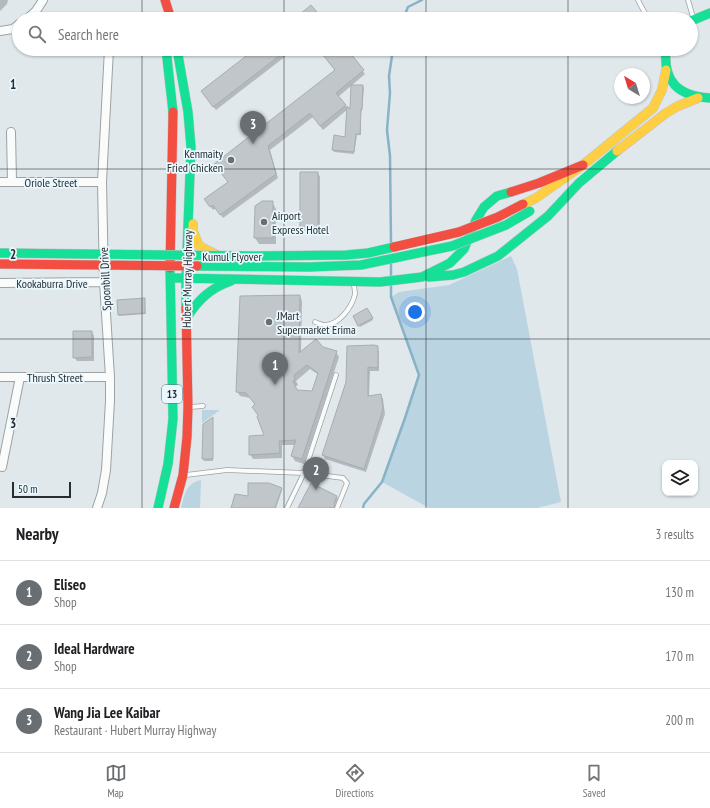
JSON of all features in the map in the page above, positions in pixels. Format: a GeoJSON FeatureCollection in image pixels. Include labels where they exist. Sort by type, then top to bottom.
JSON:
{"type":"FeatureCollection","features":[{"type":"Feature","properties":{"kind":"highway"},"geometry":{"type":"LineString","coordinates":[[165,0],[169,12]]}},
{"type":"Feature","properties":{"kind":"highway"},"geometry":{"type":"LineString","coordinates":[[698,18],[710,13]]}},
{"type":"Feature","properties":{"kind":"highway","name":"Hubert Murray Highway"},"geometry":{"type":"LineString","coordinates":[[158,508],[167,476],[173,439],[170,242],[174,116],[167,56]]}},
{"type":"Feature","properties":{"kind":"highway","name":"Hubert Murray Highway"},"geometry":{"type":"LineString","coordinates":[[174,508],[184,475],[188,407],[186,278],[191,147],[188,112],[178,56]]}},
{"type":"Feature","properties":{"kind":"highway"},"geometry":{"type":"LineString","coordinates":[[528,207],[536,198],[583,165],[653,108],[663,92],[666,70],[665,56]]}},
{"type":"Feature","properties":{"kind":"highway"},"geometry":{"type":"LineString","coordinates":[[666,70],[672,84],[680,91],[698,98],[710,98]]}},
{"type":"Feature","properties":{"kind":"highway"},"geometry":{"type":"LineString","coordinates":[[171,278],[380,282],[453,275],[479,266],[498,256],[548,216],[580,183],[624,145],[666,113],[678,106],[698,98]]}},
{"type":"Feature","properties":{"kind":"highway"},"geometry":{"type":"LineString","coordinates":[[419,278],[450,263],[460,254],[464,249],[479,213],[497,196],[539,183],[583,165]]}},
{"type":"Feature","properties":{"kind":"highway"},"geometry":{"type":"LineString","coordinates":[[189,177],[193,231],[199,246],[238,263],[353,281]]}},
{"type":"Feature","properties":{"kind":"highway"},"geometry":{"type":"LineString","coordinates":[[528,207],[543,206],[580,183]]}},
{"type":"Feature","properties":{"kind":"highway","name":"Kumul Flyover"},"geometry":{"type":"LineString","coordinates":[[0,253],[254,256],[346,255],[368,253],[459,232],[528,207]]}},
{"type":"Feature","properties":{"kind":"highway","name":"Kumul Flyover"},"geometry":{"type":"LineString","coordinates":[[0,264],[309,267],[361,265],[425,252],[470,240],[506,225],[528,207]]}},
{"type":"Feature","properties":{"kind":"highway"},"geometry":{"type":"LineString","coordinates":[[186,319],[200,299],[213,288],[220,284],[246,279]]}},
{"type":"Feature","properties":{"kind":"street"},"geometry":{"type":"LineString","coordinates":[[35,12],[43,0]]}},
{"type":"Feature","properties":{"kind":"street"},"geometry":{"type":"LineString","coordinates":[[0,31],[12,29]]}},
{"type":"Feature","properties":{"kind":"street","name":"Spoonbill Drive"},"geometry":{"type":"LineString","coordinates":[[97,508],[102,493],[106,470],[110,415],[110,377],[104,282],[102,182],[109,56]]}},
{"type":"Feature","properties":{"kind":"street"},"geometry":{"type":"LineString","coordinates":[[11,132],[12,182]]}},
{"type":"Feature","properties":{"kind":"street","name":"Oriole Street"},"geometry":{"type":"LineString","coordinates":[[0,182],[102,182]]}},
{"type":"Feature","properties":{"kind":"street","name":"Kookaburra Drive"},"geometry":{"type":"LineString","coordinates":[[0,283],[104,282]]}},
{"type":"Feature","properties":{"kind":"street","name":"Thrush Street"},"geometry":{"type":"LineString","coordinates":[[0,377],[110,377]]}},
{"type":"Feature","properties":{"kind":"street"},"geometry":{"type":"LineString","coordinates":[[2,467],[20,377]]}},
{"type":"Feature","properties":{"kind":"lane"},"geometry":{"type":"LineString","coordinates":[[638,0],[644,12]]}},
{"type":"Feature","properties":{"kind":"lane"},"geometry":{"type":"LineString","coordinates":[[688,0],[690,12]]}},
{"type":"Feature","properties":{"kind":"lane"},"geometry":{"type":"LineString","coordinates":[[315,322],[325,325],[333,323],[341,318],[349,308],[355,293],[353,281]]}},
{"type":"Feature","properties":{"kind":"lane"},"geometry":{"type":"LineString","coordinates":[[287,508],[304,473],[336,375]]}},
{"type":"Feature","properties":{"kind":"lane"},"geometry":{"type":"LineString","coordinates":[[188,407],[203,406]]}},
{"type":"Feature","properties":{"kind":"lane"},"geometry":{"type":"LineString","coordinates":[[184,475],[227,470],[304,473],[343,478],[347,483],[337,508]]}},
{"type":"Feature","properties":{"kind":"shaded area"},"geometry":{"type":"Polygon","coordinates":[[[511,256],[517,269],[561,502],[537,508],[429,508],[382,482],[419,375],[391,297],[399,292],[449,285],[511,256]]]}},
{"type":"Feature","properties":{"kind":"shaded area"},"geometry":{"type":"Polygon","coordinates":[[[202,410],[220,410],[202,423],[202,410]]]}},
{"type":"Feature","properties":{"kind":"shaded area"},"geometry":{"type":"Polygon","coordinates":[[[201,480],[200,508],[181,508],[186,490],[192,484],[201,480]]]}},
{"type":"Feature","properties":{"kind":"building"},"geometry":{"type":"Polygon","coordinates":[[[311,5],[317,12],[302,12],[311,5]]]}},
{"type":"Feature","properties":{"kind":"building"},"geometry":{"type":"Polygon","coordinates":[[[246,56],[279,56],[213,107],[201,91],[246,56]]]}},
{"type":"Feature","properties":{"kind":"building"},"geometry":{"type":"Polygon","coordinates":[[[324,56],[353,56],[364,70],[336,93],[346,105],[320,126],[310,113],[268,146],[276,174],[220,215],[213,205],[210,207],[204,199],[228,182],[214,164],[335,70],[324,56]]]}},
{"type":"Feature","properties":{"kind":"building"},"geometry":{"type":"Polygon","coordinates":[[[351,85],[363,85],[360,134],[356,134],[354,152],[332,150],[334,135],[345,137],[347,106],[350,109],[351,85]]]}},
{"type":"Feature","properties":{"kind":"building"},"geometry":{"type":"Polygon","coordinates":[[[300,172],[318,172],[318,227],[300,227],[300,172]]]}},
{"type":"Feature","properties":{"kind":"building","name":"Airport Express Hotel"},"geometry":{"type":"Polygon","coordinates":[[[262,201],[273,201],[273,238],[254,238],[255,206],[262,201]]]}},
{"type":"Feature","properties":{"kind":"building"},"geometry":{"type":"Polygon","coordinates":[[[300,295],[299,353],[316,339],[323,347],[337,351],[302,459],[291,456],[296,440],[279,441],[280,453],[249,455],[249,436],[264,435],[257,417],[258,415],[252,407],[255,404],[246,393],[236,392],[240,296],[300,295]],[[307,365],[294,375],[295,379],[293,381],[297,390],[312,391],[318,373],[307,365]]]}},
{"type":"Feature","properties":{"kind":"building"},"geometry":{"type":"Polygon","coordinates":[[[145,298],[145,313],[118,315],[117,300],[145,298]]]}},
{"type":"Feature","properties":{"kind":"building"},"geometry":{"type":"Polygon","coordinates":[[[367,308],[373,318],[358,326],[353,316],[367,308]]]}},
{"type":"Feature","properties":{"kind":"building"},"geometry":{"type":"Polygon","coordinates":[[[73,331],[92,331],[92,357],[73,358],[73,331]]]}},
{"type":"Feature","properties":{"kind":"building"},"geometry":{"type":"Polygon","coordinates":[[[347,346],[378,346],[378,368],[368,367],[368,396],[381,394],[383,409],[364,469],[322,455],[346,382],[347,346]]]}},
{"type":"Feature","properties":{"kind":"building"},"geometry":{"type":"Polygon","coordinates":[[[213,417],[213,459],[202,459],[203,424],[213,417]]]}},
{"type":"Feature","properties":{"kind":"building"},"geometry":{"type":"Polygon","coordinates":[[[248,483],[269,483],[282,488],[275,508],[231,508],[235,494],[248,496],[248,483]]]}},
{"type":"Feature","properties":{"kind":"building"},"geometry":{"type":"Polygon","coordinates":[[[311,483],[337,496],[334,503],[334,508],[298,508],[311,483]]]}},
{"type":"Feature","properties":{"kind":"waterway"},"geometry":{"type":"LineString","coordinates":[[406,12],[408,7],[422,0]]}},
{"type":"Feature","properties":{"kind":"waterway"},"geometry":{"type":"LineString","coordinates":[[391,243],[390,156],[387,130],[390,93],[389,76],[392,56]]}},
{"type":"Feature","properties":{"kind":"waterway"},"geometry":{"type":"LineString","coordinates":[[391,264],[391,275]]}},
{"type":"Feature","properties":{"kind":"waterway"},"geometry":{"type":"LineString","coordinates":[[363,508],[364,504],[382,482],[419,375],[391,297],[391,286]]}},
{"type":"Feature","properties":{"kind":"traffic: fast"},"geometry":{"type":"LineString","coordinates":[[698,18],[710,13]]}},
{"type":"Feature","properties":{"kind":"traffic: fast"},"geometry":{"type":"LineString","coordinates":[[167,56],[173,112]]}},
{"type":"Feature","properties":{"kind":"traffic: fast"},"geometry":{"type":"LineString","coordinates":[[178,56],[188,112],[191,147],[186,308]]}},
{"type":"Feature","properties":{"kind":"traffic: fast"},"geometry":{"type":"LineString","coordinates":[[666,56],[667,70],[675,85],[689,94],[710,98]]}},
{"type":"Feature","properties":{"kind":"traffic: fast"},"geometry":{"type":"LineString","coordinates":[[429,277],[453,275],[464,272],[498,256],[548,216],[579,183],[617,151]]}},
{"type":"Feature","properties":{"kind":"traffic: fast"},"geometry":{"type":"LineString","coordinates":[[176,278],[380,282],[422,277],[450,263],[464,249],[476,220],[484,207],[497,196],[511,192]]}},
{"type":"Feature","properties":{"kind":"traffic: fast"},"geometry":{"type":"LineString","coordinates":[[197,266],[309,267],[361,265],[452,246],[506,225],[530,211]]}},
{"type":"Feature","properties":{"kind":"traffic: fast"},"geometry":{"type":"LineString","coordinates":[[0,253],[254,256],[346,255],[368,253],[394,247]]}},
{"type":"Feature","properties":{"kind":"traffic: fast"},"geometry":{"type":"LineString","coordinates":[[158,508],[168,464],[173,419],[170,268]]}},
{"type":"Feature","properties":{"kind":"traffic: fast"},"geometry":{"type":"LineString","coordinates":[[186,319],[195,306],[210,291],[231,281]]}},
{"type":"Feature","properties":{"kind":"traffic: slow"},"geometry":{"type":"LineString","coordinates":[[526,203],[536,198],[583,165],[653,108],[662,90],[666,70]]}},
{"type":"Feature","properties":{"kind":"traffic: slow"},"geometry":{"type":"LineString","coordinates":[[617,151],[666,113],[678,106],[698,98]]}},
{"type":"Feature","properties":{"kind":"traffic: slow"},"geometry":{"type":"LineString","coordinates":[[193,224],[193,231],[199,246],[221,257]]}},
{"type":"Feature","properties":{"kind":"traffic: jam"},"geometry":{"type":"LineString","coordinates":[[165,0],[169,12]]}},
{"type":"Feature","properties":{"kind":"traffic: jam"},"geometry":{"type":"LineString","coordinates":[[170,268],[173,112]]}},
{"type":"Feature","properties":{"kind":"traffic: jam"},"geometry":{"type":"LineString","coordinates":[[511,192],[539,183],[583,165]]}},
{"type":"Feature","properties":{"kind":"traffic: jam"},"geometry":{"type":"LineString","coordinates":[[394,247],[459,232],[498,217],[523,204]]}},
{"type":"Feature","properties":{"kind":"traffic: jam"},"geometry":{"type":"LineString","coordinates":[[0,264],[197,266]]}},
{"type":"Feature","properties":{"kind":"traffic: jam"},"geometry":{"type":"LineString","coordinates":[[174,508],[183,475],[187,437],[188,407],[186,308]]}},
{"type":"Feature","properties":{"kind":"place","name":"Wang Jia Lee Kaibar"},"geometry":{"type":"Point","coordinates":[253,144]}},
{"type":"Feature","properties":{"kind":"place","name":"Kenmaity Fried Chicken"},"geometry":{"type":"Point","coordinates":[231,160]}},
{"type":"Feature","properties":{"kind":"place","name":"Airport Express Hotel"},"geometry":{"type":"Point","coordinates":[264,222]}},
{"type":"Feature","properties":{"kind":"place","name":"JMart Supermarket Erima"},"geometry":{"type":"Point","coordinates":[269,322]}},
{"type":"Feature","properties":{"kind":"place","name":"Eliseo"},"geometry":{"type":"Point","coordinates":[275,385]}},
{"type":"Feature","properties":{"kind":"place","name":"Ideal Hardware"},"geometry":{"type":"Point","coordinates":[316,490]}}]}
